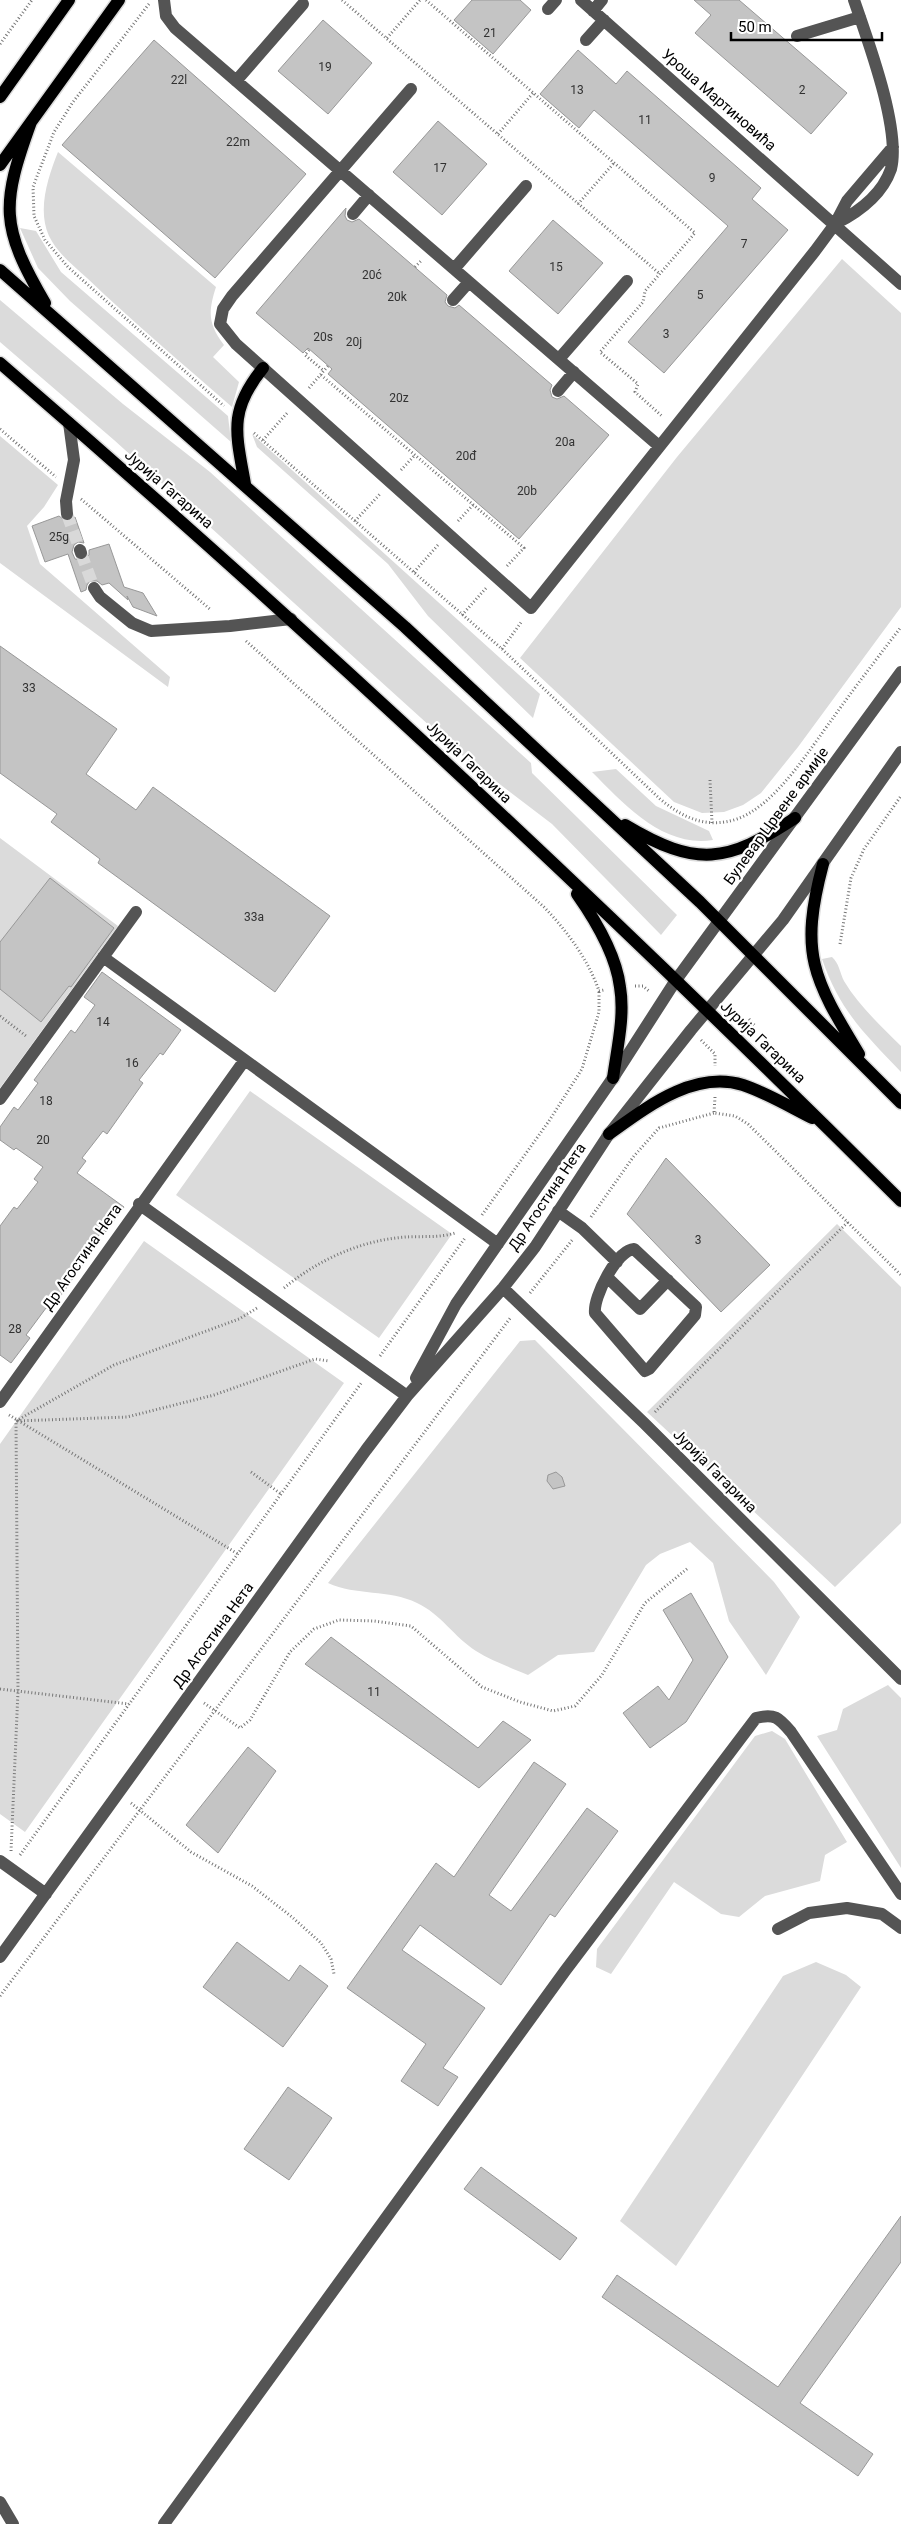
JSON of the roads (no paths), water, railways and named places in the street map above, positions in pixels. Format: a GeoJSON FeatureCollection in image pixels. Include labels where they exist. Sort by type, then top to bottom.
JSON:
{"type":"FeatureCollection","features":[{"type":"Feature","properties":{"kind":"main road"},"geometry":{"type":"LineString","coordinates":[[0,97],[69,0]]}},
{"type":"Feature","properties":{"kind":"main road"},"geometry":{"type":"LineString","coordinates":[[0,165],[119,0]]}},
{"type":"Feature","properties":{"kind":"main road"},"geometry":{"type":"LineString","coordinates":[[31,122],[10,187],[10,224],[20,257],[52,314]]}},
{"type":"Feature","properties":{"kind":"main road"},"geometry":{"type":"LineString","coordinates":[[0,270],[373,597],[608,815],[719,921],[869,1071],[895,1091],[901,1102]]}},
{"type":"Feature","properties":{"kind":"main road","name":"Јурија Гагарина"},"geometry":{"type":"LineString","coordinates":[[0,363],[291,619],[562,871],[707,1010],[901,1201]]}},
{"type":"Feature","properties":{"kind":"main road"},"geometry":{"type":"LineString","coordinates":[[245,484],[236,417],[243,396],[263,368]]}},
{"type":"Feature","properties":{"kind":"main road"},"geometry":{"type":"LineString","coordinates":[[608,815],[665,844],[689,853],[708,856],[727,854],[751,845],[795,818]]}},
{"type":"Feature","properties":{"kind":"main road"},"geometry":{"type":"LineString","coordinates":[[823,864],[810,934],[814,963],[830,1006],[869,1071]]}},
{"type":"Feature","properties":{"kind":"main road"},"geometry":{"type":"LineString","coordinates":[[562,871],[588,910],[616,966],[621,988],[621,1009],[612,1078]]}},
{"type":"Feature","properties":{"kind":"main road"},"geometry":{"type":"LineString","coordinates":[[609,1134],[665,1097],[695,1085],[715,1082],[742,1085],[759,1091],[823,1123]]}},
{"type":"Feature","properties":{"kind":"street"},"geometry":{"type":"LineString","coordinates":[[164,0],[166,16],[175,28],[660,446]]}},
{"type":"Feature","properties":{"kind":"street","name":"Уроша Мартиновића"},"geometry":{"type":"LineString","coordinates":[[581,0],[836,224],[901,284]]}},
{"type":"Feature","properties":{"kind":"street"},"geometry":{"type":"LineString","coordinates":[[593,11],[602,0]]}},
{"type":"Feature","properties":{"kind":"street"},"geometry":{"type":"LineString","coordinates":[[836,224],[859,212],[875,195],[891,169],[893,147],[894,132],[890,110],[854,0]]}},
{"type":"Feature","properties":{"kind":"street"},"geometry":{"type":"LineString","coordinates":[[236,81],[304,4]]}},
{"type":"Feature","properties":{"kind":"street"},"geometry":{"type":"LineString","coordinates":[[797,36],[860,17]]}},
{"type":"Feature","properties":{"kind":"street"},"geometry":{"type":"LineString","coordinates":[[586,40],[604,20]]}},
{"type":"Feature","properties":{"kind":"street"},"geometry":{"type":"LineString","coordinates":[[412,89],[232,296],[220,316],[220,324],[227,334],[263,368],[531,608],[836,224],[847,201],[893,147]]}},
{"type":"Feature","properties":{"kind":"street"},"geometry":{"type":"LineString","coordinates":[[454,269],[526,186]]}},
{"type":"Feature","properties":{"kind":"street"},"geometry":{"type":"LineString","coordinates":[[353,214],[369,195]]}},
{"type":"Feature","properties":{"kind":"street"},"geometry":{"type":"LineString","coordinates":[[559,359],[627,281]]}},
{"type":"Feature","properties":{"kind":"street"},"geometry":{"type":"LineString","coordinates":[[453,300],[469,282]]}},
{"type":"Feature","properties":{"kind":"street"},"geometry":{"type":"LineString","coordinates":[[558,391],[574,372]]}},
{"type":"Feature","properties":{"kind":"street"},"geometry":{"type":"LineString","coordinates":[[67,514],[66,501],[74,460],[69,423]]}},
{"type":"Feature","properties":{"kind":"street"},"geometry":{"type":"LineString","coordinates":[[94,588],[104,601],[145,630],[230,626],[291,619]]}},
{"type":"Feature","properties":{"kind":"street","name":"Булевар Црвене армије"},"geometry":{"type":"LineString","coordinates":[[676,980],[901,672]]}},
{"type":"Feature","properties":{"kind":"street"},"geometry":{"type":"LineString","coordinates":[[707,1010],[754,957],[823,864],[901,752]]}},
{"type":"Feature","properties":{"kind":"street"},"geometry":{"type":"LineString","coordinates":[[0,1099],[136,912]]}},
{"type":"Feature","properties":{"kind":"street","name":"Др Агостина Нета"},"geometry":{"type":"LineString","coordinates":[[103,957],[498,1244]]}},
{"type":"Feature","properties":{"kind":"street","name":"Др Агостина Нета"},"geometry":{"type":"LineString","coordinates":[[407,1396],[456,1304],[612,1078],[676,980]]}},
{"type":"Feature","properties":{"kind":"street","name":"Др Агостина Нета"},"geometry":{"type":"LineString","coordinates":[[0,1957],[407,1396],[503,1288],[535,1247],[609,1134],[707,1010]]}},
{"type":"Feature","properties":{"kind":"street","name":"Др Агостина Нета"},"geometry":{"type":"LineString","coordinates":[[3,1407],[139,1204],[244,1061]]}},
{"type":"Feature","properties":{"kind":"street","name":"Др Агостина Нета"},"geometry":{"type":"LineString","coordinates":[[139,1204],[407,1396]]}},
{"type":"Feature","properties":{"kind":"street"},"geometry":{"type":"LineString","coordinates":[[558,1211],[582,1228],[617,1262]]}},
{"type":"Feature","properties":{"kind":"street"},"geometry":{"type":"LineString","coordinates":[[634,1249],[696,1307],[696,1312],[650,1369],[645,1371],[595,1313],[594,1305],[599,1289],[617,1262],[628,1250],[634,1249]]}},
{"type":"Feature","properties":{"kind":"street"},"geometry":{"type":"LineString","coordinates":[[607,1278],[640,1309],[668,1280]]}},
{"type":"Feature","properties":{"kind":"street","name":"Јурија Гагарина"},"geometry":{"type":"LineString","coordinates":[[503,1288],[644,1423],[901,1679]]}},
{"type":"Feature","properties":{"kind":"street"},"geometry":{"type":"LineString","coordinates":[[164,2524],[564,1971],[756,1718],[768,1715],[780,1719],[791,1732],[901,1894]]}},
{"type":"Feature","properties":{"kind":"street"},"geometry":{"type":"LineString","coordinates":[[5,1865],[46,1894]]}},
{"type":"Feature","properties":{"kind":"street"},"geometry":{"type":"LineString","coordinates":[[778,1930],[808,1913],[847,1908],[882,1914],[899,1921]]}},
{"type":"Feature","properties":{"kind":"street"},"geometry":{"type":"LineString","coordinates":[[0,2502],[13,2524]]}},
{"type":"Feature","properties":{"kind":"tunnel"},"geometry":{"type":"LineString","coordinates":[[67,514],[80,550]]}},
{"type":"Feature","properties":{"kind":"tunnel"},"geometry":{"type":"LineString","coordinates":[[81,553],[94,588]]}}]}
